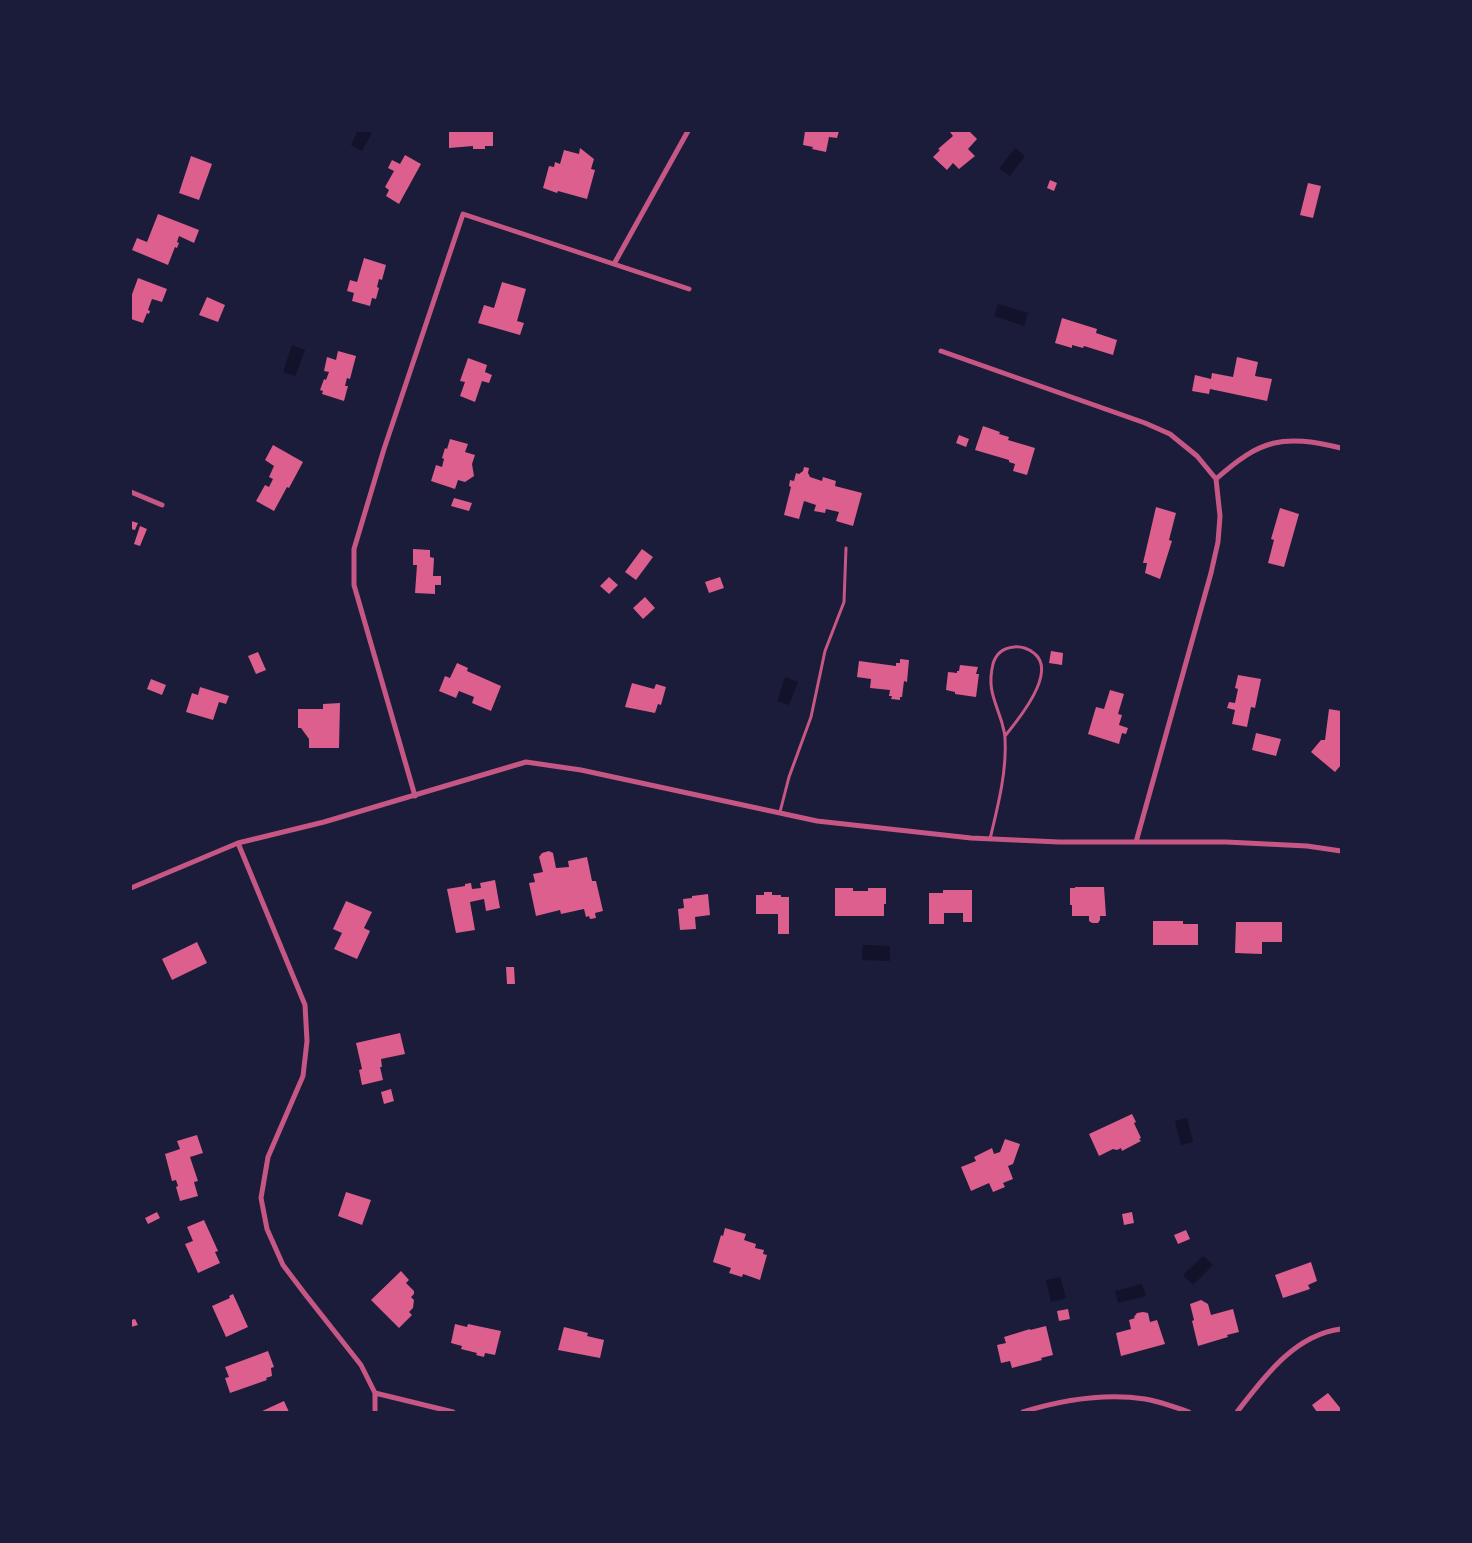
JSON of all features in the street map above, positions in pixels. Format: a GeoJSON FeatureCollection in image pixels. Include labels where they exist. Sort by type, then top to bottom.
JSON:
{"type":"FeatureCollection","features":[{"type":"Feature","properties":{"kind":"street"},"geometry":{"type":"LineString","coordinates":[[614,264],[688,131]]}},
{"type":"Feature","properties":{"kind":"street"},"geometry":{"type":"LineString","coordinates":[[415,796],[354,585],[354,549],[384,449],[463,214],[689,289]]}},
{"type":"Feature","properties":{"kind":"street"},"geometry":{"type":"LineString","coordinates":[[941,351],[1145,423],[1170,434],[1197,456],[1216,479],[1220,516],[1218,542],[1212,573],[1136,842]]}},
{"type":"Feature","properties":{"kind":"street"},"geometry":{"type":"LineString","coordinates":[[1216,479],[1237,460],[1261,446],[1283,440],[1313,442],[1341,448]]}},
{"type":"Feature","properties":{"kind":"street"},"geometry":{"type":"LineString","coordinates":[[131,492],[162,505]]}},
{"type":"Feature","properties":{"kind":"street"},"geometry":{"type":"LineString","coordinates":[[131,888],[238,843],[324,822],[526,762],[582,770],[818,821],[990,839],[1059,842],[1226,842],[1307,846],[1341,851]]}},
{"type":"Feature","properties":{"kind":"street"},"geometry":{"type":"LineString","coordinates":[[238,843],[305,1005],[306,1014],[307,1042],[303,1076],[268,1158],[261,1198],[266,1229],[283,1264],[361,1365],[375,1393],[375,1412]]}},
{"type":"Feature","properties":{"kind":"street"},"geometry":{"type":"LineString","coordinates":[[1237,1412],[1286,1354],[1307,1339],[1341,1329]]}},
{"type":"Feature","properties":{"kind":"street"},"geometry":{"type":"LineString","coordinates":[[375,1393],[453,1412]]}},
{"type":"Feature","properties":{"kind":"street"},"geometry":{"type":"LineString","coordinates":[[1024,1412],[1046,1405],[1117,1396],[1146,1399],[1189,1412]]}},
{"type":"Feature","properties":{"kind":"lane"},"geometry":{"type":"LineString","coordinates":[[780,813],[789,777],[811,717],[825,651],[844,602],[846,548]]}},
{"type":"Feature","properties":{"kind":"lane"},"geometry":{"type":"LineString","coordinates":[[990,839],[1000,798],[1006,736],[991,691],[990,678],[995,658],[1000,651],[1019,646],[1028,649],[1036,655],[1041,664],[1042,675],[1025,710],[1006,736]]}},
{"type":"Feature","properties":{"kind":"shaded area"},"geometry":{"type":"Polygon","coordinates":[[[358,131],[373,131],[362,151],[351,145],[358,131]]]}},
{"type":"Feature","properties":{"kind":"shaded area"},"geometry":{"type":"Polygon","coordinates":[[[1015,148],[1025,156],[1010,176],[999,169],[1015,148]]]}},
{"type":"Feature","properties":{"kind":"shaded area"},"geometry":{"type":"Polygon","coordinates":[[[998,304],[1028,313],[1024,326],[994,316],[998,304]]]}},
{"type":"Feature","properties":{"kind":"shaded area"},"geometry":{"type":"Polygon","coordinates":[[[292,345],[305,350],[295,376],[283,372],[292,345]]]}},
{"type":"Feature","properties":{"kind":"shaded area"},"geometry":{"type":"Polygon","coordinates":[[[785,677],[798,682],[789,705],[777,701],[785,677]]]}},
{"type":"Feature","properties":{"kind":"shaded area"},"geometry":{"type":"Polygon","coordinates":[[[863,945],[890,946],[890,961],[862,960],[863,945]]]}},
{"type":"Feature","properties":{"kind":"shaded area"},"geometry":{"type":"Polygon","coordinates":[[[1187,1118],[1193,1142],[1181,1145],[1175,1121],[1187,1118]]]}},
{"type":"Feature","properties":{"kind":"shaded area"},"geometry":{"type":"Polygon","coordinates":[[[1203,1256],[1213,1265],[1193,1285],[1183,1275],[1203,1256]]]}},
{"type":"Feature","properties":{"kind":"shaded area"},"geometry":{"type":"Polygon","coordinates":[[[1060,1277],[1066,1298],[1051,1302],[1046,1280],[1060,1277]]]}},
{"type":"Feature","properties":{"kind":"shaded area"},"geometry":{"type":"Polygon","coordinates":[[[1142,1284],[1146,1296],[1118,1303],[1115,1291],[1142,1284]]]}},
{"type":"Feature","properties":{"kind":"building"},"geometry":{"type":"Polygon","coordinates":[[[493,131],[493,146],[485,146],[485,149],[473,149],[473,146],[449,148],[449,132],[493,131]]]}},
{"type":"Feature","properties":{"kind":"building"},"geometry":{"type":"Polygon","coordinates":[[[805,131],[839,131],[837,138],[829,137],[826,152],[803,145],[805,131]]]}},
{"type":"Feature","properties":{"kind":"building"},"geometry":{"type":"Polygon","coordinates":[[[951,131],[969,131],[977,139],[968,149],[975,156],[959,169],[953,163],[947,170],[933,157],[940,150],[938,149],[953,136],[951,131]]]}},
{"type":"Feature","properties":{"kind":"building"},"geometry":{"type":"Polygon","coordinates":[[[580,148],[594,159],[591,169],[595,170],[587,199],[543,188],[549,166],[554,167],[555,162],[560,164],[564,150],[579,154],[580,148]]]}},
{"type":"Feature","properties":{"kind":"building"},"geometry":{"type":"Polygon","coordinates":[[[405,155],[421,164],[399,204],[386,196],[389,190],[385,187],[394,171],[388,168],[392,160],[400,164],[405,155]]]}},
{"type":"Feature","properties":{"kind":"building"},"geometry":{"type":"Polygon","coordinates":[[[191,156],[212,164],[199,200],[179,193],[191,156]]]}},
{"type":"Feature","properties":{"kind":"building"},"geometry":{"type":"Polygon","coordinates":[[[1050,180],[1057,183],[1054,191],[1047,188],[1050,180]]]}},
{"type":"Feature","properties":{"kind":"building"},"geometry":{"type":"Polygon","coordinates":[[[1308,183],[1321,186],[1313,218],[1300,215],[1308,183]]]}},
{"type":"Feature","properties":{"kind":"building"},"geometry":{"type":"Polygon","coordinates":[[[158,214],[199,230],[194,243],[179,236],[177,242],[179,243],[177,248],[175,247],[168,265],[132,250],[137,238],[147,242],[158,214]]]}},
{"type":"Feature","properties":{"kind":"building"},"geometry":{"type":"Polygon","coordinates":[[[364,258],[386,265],[382,280],[379,279],[376,299],[372,298],[370,306],[352,301],[354,293],[347,291],[350,280],[357,282],[364,258]]]}},
{"type":"Feature","properties":{"kind":"building"},"geometry":{"type":"Polygon","coordinates":[[[138,278],[167,289],[162,302],[152,299],[148,310],[150,311],[149,314],[147,313],[143,323],[131,319],[131,297],[138,278]]]}},
{"type":"Feature","properties":{"kind":"building"},"geometry":{"type":"Polygon","coordinates":[[[502,282],[526,289],[517,321],[524,323],[520,335],[478,323],[484,305],[494,308],[502,282]]]}},
{"type":"Feature","properties":{"kind":"building"},"geometry":{"type":"Polygon","coordinates":[[[207,297],[225,305],[218,322],[199,315],[207,297]]]}},
{"type":"Feature","properties":{"kind":"building"},"geometry":{"type":"Polygon","coordinates":[[[1062,318],[1097,329],[1096,333],[1117,340],[1113,355],[1084,346],[1083,348],[1072,345],[1072,348],[1055,343],[1062,318]]]}},
{"type":"Feature","properties":{"kind":"building"},"geometry":{"type":"Polygon","coordinates":[[[338,351],[356,356],[350,379],[347,378],[345,386],[348,386],[344,401],[322,394],[323,391],[320,390],[329,372],[324,371],[327,357],[336,360],[338,351]]]}},
{"type":"Feature","properties":{"kind":"building"},"geometry":{"type":"Polygon","coordinates":[[[1237,357],[1258,362],[1255,376],[1272,379],[1267,401],[1210,389],[1209,394],[1192,391],[1195,375],[1211,379],[1212,373],[1233,377],[1237,357]]]}},
{"type":"Feature","properties":{"kind":"building"},"geometry":{"type":"Polygon","coordinates":[[[468,358],[487,365],[485,372],[492,375],[489,383],[482,381],[475,402],[460,396],[465,382],[460,381],[468,358]]]}},
{"type":"Feature","properties":{"kind":"building"},"geometry":{"type":"Polygon","coordinates":[[[983,426],[1009,437],[1008,440],[1035,448],[1027,475],[1013,471],[1015,464],[1009,462],[1009,460],[975,450],[983,426]]]}},
{"type":"Feature","properties":{"kind":"building"},"geometry":{"type":"Polygon","coordinates":[[[959,435],[969,439],[966,447],[956,443],[959,435]]]}},
{"type":"Feature","properties":{"kind":"building"},"geometry":{"type":"Polygon","coordinates":[[[450,439],[468,444],[465,452],[475,455],[472,464],[474,476],[465,482],[458,480],[455,489],[431,481],[436,465],[442,467],[444,459],[442,458],[450,439]]]}},
{"type":"Feature","properties":{"kind":"building"},"geometry":{"type":"Polygon","coordinates":[[[273,445],[303,462],[274,511],[256,501],[265,485],[269,487],[273,479],[269,477],[274,466],[265,460],[273,445]]]}},
{"type":"Feature","properties":{"kind":"building"},"geometry":{"type":"Polygon","coordinates":[[[804,467],[809,468],[808,473],[810,477],[822,481],[823,477],[836,481],[835,486],[862,493],[853,526],[836,521],[839,512],[826,509],[825,513],[814,511],[816,505],[804,501],[799,519],[784,515],[791,487],[789,486],[790,480],[794,481],[796,473],[799,474],[803,471],[804,467]]]}},
{"type":"Feature","properties":{"kind":"building"},"geometry":{"type":"Polygon","coordinates":[[[454,498],[472,503],[469,511],[451,506],[454,498]]]}},
{"type":"Feature","properties":{"kind":"building"},"geometry":{"type":"Polygon","coordinates":[[[1156,507],[1176,513],[1169,540],[1172,541],[1160,579],[1145,573],[1147,563],[1143,563],[1156,507]]]}},
{"type":"Feature","properties":{"kind":"building"},"geometry":{"type":"Polygon","coordinates":[[[1280,508],[1299,514],[1284,567],[1268,563],[1274,540],[1271,539],[1280,508]]]}},
{"type":"Feature","properties":{"kind":"building"},"geometry":{"type":"Polygon","coordinates":[[[131,521],[138,523],[135,530],[131,529],[131,521]]]}},
{"type":"Feature","properties":{"kind":"building"},"geometry":{"type":"Polygon","coordinates":[[[140,526],[147,529],[140,546],[134,544],[140,526]]]}},
{"type":"Feature","properties":{"kind":"building"},"geometry":{"type":"Polygon","coordinates":[[[413,549],[430,550],[430,557],[434,558],[433,576],[441,576],[441,585],[435,585],[435,594],[415,593],[417,565],[413,565],[413,549]]]}},
{"type":"Feature","properties":{"kind":"building"},"geometry":{"type":"Polygon","coordinates":[[[642,549],[653,557],[636,580],[625,572],[642,549]]]}},
{"type":"Feature","properties":{"kind":"building"},"geometry":{"type":"Polygon","coordinates":[[[609,577],[618,585],[609,594],[600,586],[609,577]]]}},
{"type":"Feature","properties":{"kind":"building"},"geometry":{"type":"Polygon","coordinates":[[[720,577],[724,588],[709,593],[705,582],[720,577]]]}},
{"type":"Feature","properties":{"kind":"building"},"geometry":{"type":"Polygon","coordinates":[[[645,597],[655,608],[643,619],[633,608],[645,597]]]}},
{"type":"Feature","properties":{"kind":"building"},"geometry":{"type":"Polygon","coordinates":[[[1051,651],[1063,653],[1062,665],[1049,663],[1051,651]]]}},
{"type":"Feature","properties":{"kind":"building"},"geometry":{"type":"Polygon","coordinates":[[[258,652],[266,670],[256,674],[248,656],[258,652]]]}},
{"type":"Feature","properties":{"kind":"building"},"geometry":{"type":"Polygon","coordinates":[[[900,659],[909,660],[907,682],[904,681],[900,700],[891,699],[892,696],[889,696],[890,690],[870,688],[871,679],[857,677],[859,661],[896,666],[896,663],[900,663],[900,659]]]}},
{"type":"Feature","properties":{"kind":"building"},"geometry":{"type":"Polygon","coordinates":[[[457,663],[468,668],[467,671],[501,686],[491,711],[472,703],[474,697],[459,691],[456,698],[439,691],[445,676],[450,678],[457,663]]]}},
{"type":"Feature","properties":{"kind":"building"},"geometry":{"type":"Polygon","coordinates":[[[960,665],[978,667],[976,674],[979,674],[976,697],[955,694],[955,692],[946,690],[948,672],[957,673],[960,665]]]}},
{"type":"Feature","properties":{"kind":"building"},"geometry":{"type":"Polygon","coordinates":[[[1238,675],[1261,679],[1255,708],[1251,707],[1247,727],[1232,724],[1235,710],[1227,708],[1229,702],[1235,703],[1238,689],[1235,688],[1238,675]]]}},
{"type":"Feature","properties":{"kind":"building"},"geometry":{"type":"Polygon","coordinates":[[[151,679],[166,685],[162,695],[147,689],[151,679]]]}},
{"type":"Feature","properties":{"kind":"building"},"geometry":{"type":"Polygon","coordinates":[[[632,683],[654,689],[656,684],[666,687],[661,705],[658,704],[655,713],[625,707],[632,683]]]}},
{"type":"Feature","properties":{"kind":"building"},"geometry":{"type":"Polygon","coordinates":[[[200,687],[229,696],[226,704],[219,702],[213,720],[186,712],[192,693],[198,695],[200,687]]]}},
{"type":"Feature","properties":{"kind":"building"},"geometry":{"type":"Polygon","coordinates":[[[1110,690],[1124,694],[1118,714],[1122,715],[1119,725],[1128,728],[1126,734],[1122,733],[1119,744],[1088,734],[1096,707],[1104,709],[1110,690]]]}},
{"type":"Feature","properties":{"kind":"building"},"geometry":{"type":"Polygon","coordinates":[[[340,703],[339,748],[309,748],[309,739],[301,728],[298,728],[298,709],[323,709],[323,704],[340,703]]]}},
{"type":"Feature","properties":{"kind":"building"},"geometry":{"type":"Polygon","coordinates":[[[1329,709],[1341,711],[1341,765],[1335,772],[1311,752],[1321,740],[1325,740],[1329,709]]]}},
{"type":"Feature","properties":{"kind":"building"},"geometry":{"type":"Polygon","coordinates":[[[1256,733],[1281,739],[1276,756],[1252,750],[1256,733]]]}},
{"type":"Feature","properties":{"kind":"building"},"geometry":{"type":"Polygon","coordinates":[[[549,851],[553,853],[556,868],[569,867],[568,861],[587,857],[592,881],[596,881],[603,911],[595,913],[596,918],[590,919],[589,916],[586,917],[584,909],[561,914],[560,910],[536,916],[529,883],[535,882],[533,874],[543,872],[539,857],[542,853],[549,851]]]}},
{"type":"Feature","properties":{"kind":"building"},"geometry":{"type":"Polygon","coordinates":[[[495,880],[500,908],[486,911],[484,899],[470,902],[475,930],[456,933],[447,889],[471,883],[472,889],[481,888],[480,883],[495,880]]]}},
{"type":"Feature","properties":{"kind":"building"},"geometry":{"type":"Polygon","coordinates":[[[1104,887],[1106,916],[1100,916],[1098,923],[1089,921],[1089,916],[1072,916],[1070,888],[1104,887]]]}},
{"type":"Feature","properties":{"kind":"building"},"geometry":{"type":"Polygon","coordinates":[[[835,888],[853,888],[853,891],[868,891],[868,888],[886,888],[884,916],[835,916],[835,888]]]}},
{"type":"Feature","properties":{"kind":"building"},"geometry":{"type":"Polygon","coordinates":[[[943,890],[972,890],[972,922],[963,922],[963,913],[944,913],[944,924],[929,924],[929,893],[943,893],[943,890]]]}},
{"type":"Feature","properties":{"kind":"building"},"geometry":{"type":"Polygon","coordinates":[[[764,892],[772,892],[772,895],[781,895],[781,897],[789,897],[789,934],[778,934],[778,914],[756,914],[756,895],[764,895],[764,892]]]}},
{"type":"Feature","properties":{"kind":"building"},"geometry":{"type":"Polygon","coordinates":[[[708,894],[710,915],[695,917],[696,929],[680,930],[678,909],[684,908],[683,899],[708,894]]]}},
{"type":"Feature","properties":{"kind":"building"},"geometry":{"type":"Polygon","coordinates":[[[346,901],[372,912],[364,928],[370,931],[357,959],[334,949],[342,933],[333,929],[346,901]]]}},
{"type":"Feature","properties":{"kind":"building"},"geometry":{"type":"Polygon","coordinates":[[[1153,921],[1183,921],[1183,924],[1198,924],[1198,945],[1153,945],[1153,921]]]}},
{"type":"Feature","properties":{"kind":"building"},"geometry":{"type":"Polygon","coordinates":[[[1236,922],[1282,922],[1282,942],[1262,942],[1262,954],[1235,953],[1236,922]]]}},
{"type":"Feature","properties":{"kind":"building"},"geometry":{"type":"Polygon","coordinates":[[[197,942],[207,963],[172,980],[162,959],[197,942]]]}},
{"type":"Feature","properties":{"kind":"building"},"geometry":{"type":"Polygon","coordinates":[[[506,967],[514,967],[515,984],[507,984],[506,967]]]}},
{"type":"Feature","properties":{"kind":"building"},"geometry":{"type":"Polygon","coordinates":[[[400,1033],[405,1054],[381,1059],[382,1067],[380,1067],[383,1080],[362,1085],[359,1070],[362,1069],[356,1043],[400,1033]]]}},
{"type":"Feature","properties":{"kind":"building"},"geometry":{"type":"Polygon","coordinates":[[[391,1089],[394,1101],[384,1104],[381,1092],[391,1089]]]}},
{"type":"Feature","properties":{"kind":"building"},"geometry":{"type":"Polygon","coordinates":[[[1132,1114],[1141,1141],[1122,1151],[1121,1148],[1113,1149],[1099,1156],[1089,1134],[1132,1114]]]}},
{"type":"Feature","properties":{"kind":"building"},"geometry":{"type":"Polygon","coordinates":[[[197,1135],[203,1153],[190,1157],[198,1181],[194,1182],[198,1196],[180,1201],[176,1187],[178,1186],[176,1180],[172,1181],[165,1154],[180,1149],[177,1141],[197,1135]]]}},
{"type":"Feature","properties":{"kind":"building"},"geometry":{"type":"Polygon","coordinates":[[[1005,1139],[1020,1144],[1013,1164],[1008,1166],[1013,1179],[1003,1183],[1005,1187],[993,1192],[989,1183],[971,1191],[961,1167],[976,1161],[974,1157],[992,1148],[994,1154],[1000,1152],[1005,1139]]]}},
{"type":"Feature","properties":{"kind":"building"},"geometry":{"type":"Polygon","coordinates":[[[346,1192],[371,1200],[362,1225],[338,1216],[346,1192]]]}},
{"type":"Feature","properties":{"kind":"building"},"geometry":{"type":"Polygon","coordinates":[[[157,1212],[160,1218],[148,1224],[145,1218],[157,1212]]]}},
{"type":"Feature","properties":{"kind":"building"},"geometry":{"type":"Polygon","coordinates":[[[1132,1212],[1134,1223],[1124,1225],[1122,1214],[1132,1212]]]}},
{"type":"Feature","properties":{"kind":"building"},"geometry":{"type":"Polygon","coordinates":[[[204,1220],[218,1251],[215,1252],[220,1263],[198,1273],[185,1244],[193,1241],[187,1227],[204,1220]]]}},
{"type":"Feature","properties":{"kind":"building"},"geometry":{"type":"Polygon","coordinates":[[[725,1228],[746,1234],[744,1240],[756,1244],[755,1248],[764,1250],[763,1254],[767,1255],[760,1280],[743,1274],[742,1277],[729,1273],[731,1268],[713,1262],[725,1228]]]}},
{"type":"Feature","properties":{"kind":"building"},"geometry":{"type":"Polygon","coordinates":[[[1186,1230],[1190,1239],[1178,1244],[1174,1235],[1186,1230]]]}},
{"type":"Feature","properties":{"kind":"building"},"geometry":{"type":"Polygon","coordinates":[[[1311,1262],[1317,1281],[1308,1285],[1310,1289],[1283,1298],[1275,1275],[1311,1262]]]}},
{"type":"Feature","properties":{"kind":"building"},"geometry":{"type":"Polygon","coordinates":[[[401,1271],[409,1280],[406,1283],[414,1291],[411,1297],[414,1300],[413,1308],[409,1312],[412,1315],[399,1328],[371,1300],[401,1271]]]}},
{"type":"Feature","properties":{"kind":"building"},"geometry":{"type":"Polygon","coordinates":[[[233,1294],[248,1327],[226,1337],[212,1306],[230,1298],[229,1296],[233,1294]]]}},
{"type":"Feature","properties":{"kind":"building"},"geometry":{"type":"Polygon","coordinates":[[[1201,1300],[1208,1304],[1211,1315],[1233,1309],[1239,1332],[1198,1346],[1190,1304],[1201,1300]]]}},
{"type":"Feature","properties":{"kind":"building"},"geometry":{"type":"Polygon","coordinates":[[[1068,1309],[1070,1319],[1059,1321],[1057,1311],[1068,1309]]]}},
{"type":"Feature","properties":{"kind":"building"},"geometry":{"type":"Polygon","coordinates":[[[1137,1313],[1148,1313],[1150,1322],[1157,1320],[1165,1344],[1121,1356],[1116,1333],[1131,1329],[1129,1320],[1135,1318],[1137,1313]]]}},
{"type":"Feature","properties":{"kind":"building"},"geometry":{"type":"Polygon","coordinates":[[[135,1319],[138,1325],[131,1327],[131,1320],[135,1319]]]}},
{"type":"Feature","properties":{"kind":"building"},"geometry":{"type":"Polygon","coordinates":[[[455,1324],[467,1327],[468,1324],[501,1331],[495,1355],[485,1353],[484,1357],[476,1355],[477,1353],[461,1349],[462,1346],[451,1343],[455,1324]]]}},
{"type":"Feature","properties":{"kind":"building"},"geometry":{"type":"Polygon","coordinates":[[[1046,1326],[1053,1355],[1012,1368],[1010,1361],[1001,1363],[997,1345],[1006,1343],[1004,1337],[1046,1326]]]}},
{"type":"Feature","properties":{"kind":"building"},"geometry":{"type":"Polygon","coordinates":[[[564,1327],[588,1333],[587,1336],[604,1340],[600,1358],[558,1350],[564,1327]]]}},
{"type":"Feature","properties":{"kind":"building"},"geometry":{"type":"Polygon","coordinates":[[[268,1351],[274,1367],[271,1368],[272,1376],[266,1378],[267,1380],[230,1393],[225,1378],[229,1377],[225,1367],[268,1351]]]}},
{"type":"Feature","properties":{"kind":"building"},"geometry":{"type":"Polygon","coordinates":[[[1328,1393],[1341,1409],[1341,1412],[1317,1412],[1312,1405],[1328,1393]]]}},
{"type":"Feature","properties":{"kind":"building"},"geometry":{"type":"Polygon","coordinates":[[[284,1401],[289,1412],[260,1412],[284,1401]]]}}]}
